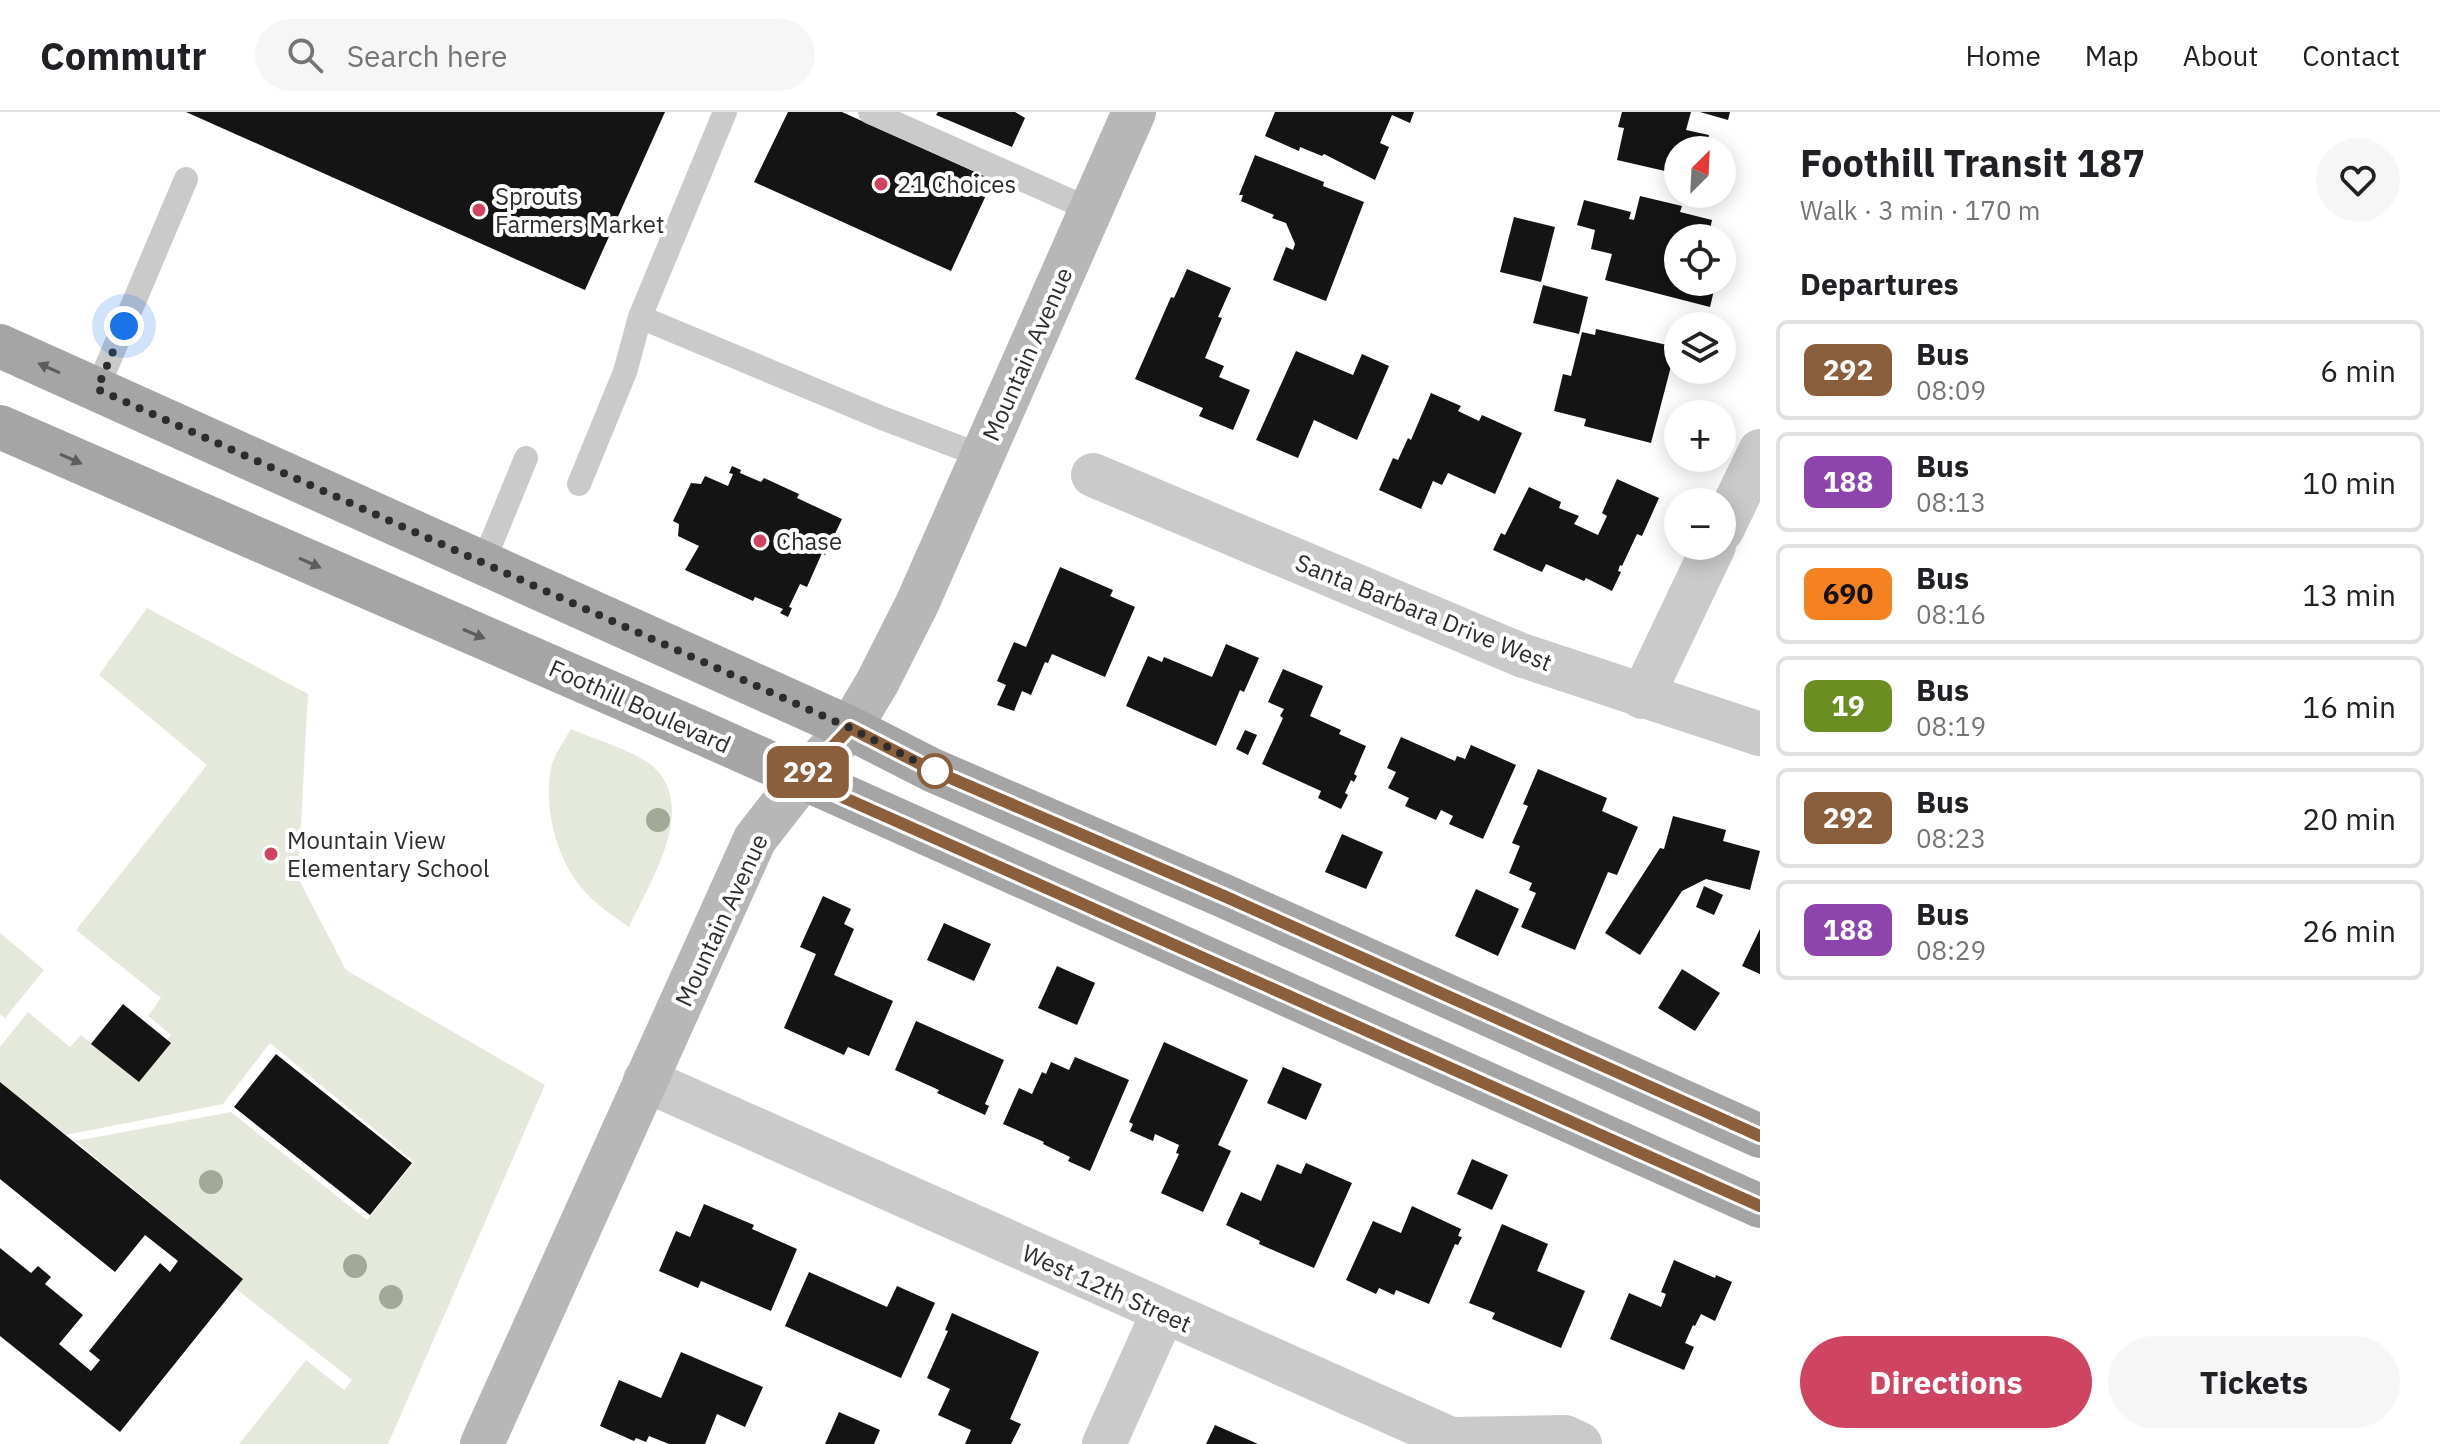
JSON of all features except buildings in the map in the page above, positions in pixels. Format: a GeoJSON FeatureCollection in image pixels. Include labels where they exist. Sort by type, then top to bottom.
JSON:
{"type":"FeatureCollection","features":[{"type":"Feature","properties":{"kind":"main road","name":"Mountain Avenue"},"geometry":{"type":"LineString","coordinates":[[482,1444],[755,839],[802,779],[850,728],[917,604],[1134,112]]}},
{"type":"Feature","properties":{"kind":"main road"},"geometry":{"type":"LineString","coordinates":[[0,346],[850,728],[932,770],[1224,896],[1760,1136]]}},
{"type":"Feature","properties":{"kind":"main road","name":"Foothill Boulevard"},"geometry":{"type":"LineString","coordinates":[[0,427],[684,724],[1760,1206]]}},
{"type":"Feature","properties":{"kind":"street"},"geometry":{"type":"LineString","coordinates":[[1736,501],[1760,451]]}},
{"type":"Feature","properties":{"kind":"street","name":"Santa Barbara Drive West"},"geometry":{"type":"LineString","coordinates":[[1093,475],[1521,655],[1760,734]]}},
{"type":"Feature","properties":{"kind":"street"},"geometry":{"type":"LineString","coordinates":[[1642,697],[1707,560]]}},
{"type":"Feature","properties":{"kind":"street","name":"West 12th Street"},"geometry":{"type":"LineString","coordinates":[[645,1080],[1451,1439],[1565,1437],[1580,1444]]}},
{"type":"Feature","properties":{"kind":"street"},"geometry":{"type":"LineString","coordinates":[[1104,1444],[1163,1313]]}},
{"type":"Feature","properties":{"kind":"lane"},"geometry":{"type":"LineString","coordinates":[[579,484],[625,372],[640,317],[725,112]]}},
{"type":"Feature","properties":{"kind":"lane"},"geometry":{"type":"LineString","coordinates":[[870,112],[1091,210]]}},
{"type":"Feature","properties":{"kind":"lane"},"geometry":{"type":"LineString","coordinates":[[97,389],[186,179]]}},
{"type":"Feature","properties":{"kind":"lane"},"geometry":{"type":"LineString","coordinates":[[640,317],[882,418],[982,456]]}},
{"type":"Feature","properties":{"kind":"lane"},"geometry":{"type":"LineString","coordinates":[[483,563],[526,458]]}},
{"type":"Feature","properties":{"kind":"shaded area"},"geometry":{"type":"Polygon","coordinates":[[[147,608],[308,694],[298,878],[346,970],[545,1085],[388,1444],[239,1444],[306,1360],[344,1390],[352,1380],[235,1288],[242,1278],[75,1141],[231,1112],[367,1220],[414,1162],[270,1043],[223,1104],[66,1135],[0,1082],[0,1047],[28,1012],[70,1047],[81,1035],[135,1079],[171,1035],[148,1016],[161,998],[76,930],[207,765],[99,675],[147,608]]]}},
{"type":"Feature","properties":{"kind":"shaded area"},"geometry":{"type":"Polygon","coordinates":[[[571,729],[643,759],[665,781],[671,800],[666,844],[629,927],[595,902],[575,880],[554,834],[549,800],[551,768],[571,729]]]}},
{"type":"Feature","properties":{"kind":"shaded area"},"geometry":{"type":"Polygon","coordinates":[[[0,933],[44,970],[5,1018],[0,1014],[0,933]]]}},
{"type":"Feature","properties":{"kind":"bus line","name":"292"},"geometry":{"type":"LineString","coordinates":[[1760,1136],[1224,896],[932,770],[850,728],[802,779],[1760,1206]]}},
{"type":"Feature","properties":{"kind":"place","name":"21 Choices"},"geometry":{"type":"Point","coordinates":[881,184]}},
{"type":"Feature","properties":{"kind":"place","name":"Sprouts Farmers Market"},"geometry":{"type":"Point","coordinates":[479,210]}},
{"type":"Feature","properties":{"kind":"place","name":"Chase"},"geometry":{"type":"Point","coordinates":[760,541]}},
{"type":"Feature","properties":{"kind":"place","name":"Mountain View Elementary School"},"geometry":{"type":"Point","coordinates":[271,854]}},
{"type":"Feature","properties":{"kind":"route"},"geometry":{"type":"LineString","coordinates":[[124,326],[97,389],[850,728],[935,771]]}}]}
